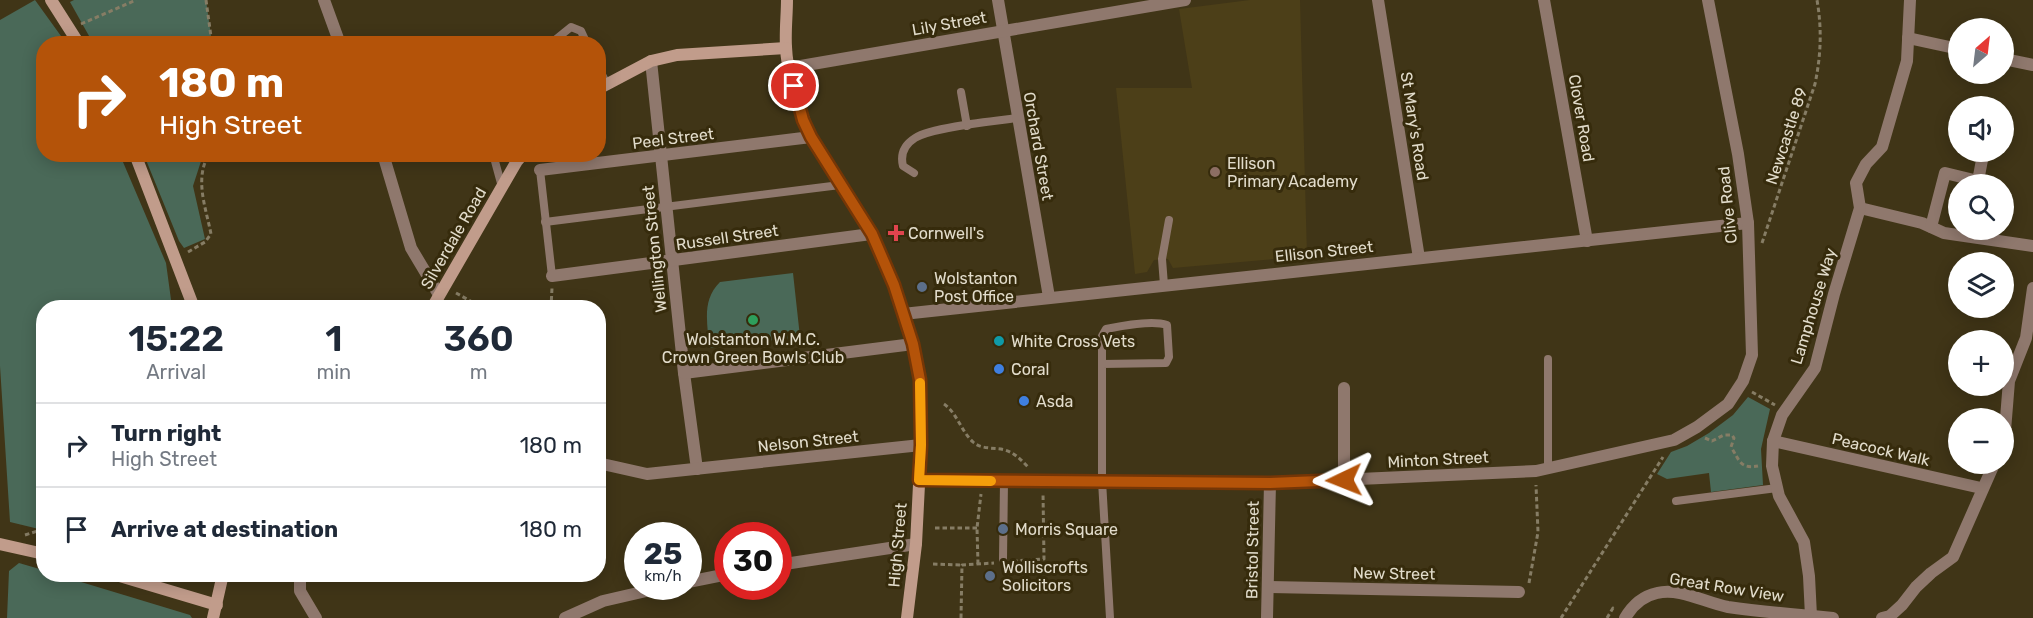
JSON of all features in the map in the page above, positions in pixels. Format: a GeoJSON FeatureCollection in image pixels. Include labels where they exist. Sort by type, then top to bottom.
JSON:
{"type":"FeatureCollection","features":[{"type":"Feature","properties":{"kind":"main road"},"geometry":{"type":"LineString","coordinates":[[51,0],[76,36]]}},
{"type":"Feature","properties":{"kind":"main road","name":"High Street"},"geometry":{"type":"LineString","coordinates":[[787,0],[786,48],[803,120],[840,185],[872,234],[894,285],[913,344],[920,380],[921,445],[916,544],[907,618]]}},
{"type":"Feature","properties":{"kind":"main road"},"geometry":{"type":"LineString","coordinates":[[606,84],[651,61],[677,55],[786,48]]}},
{"type":"Feature","properties":{"kind":"main road"},"geometry":{"type":"LineString","coordinates":[[138,162],[191,300]]}},
{"type":"Feature","properties":{"kind":"main road","name":"Silverdale Road"},"geometry":{"type":"LineString","coordinates":[[436,300],[518,162]]}},
{"type":"Feature","properties":{"kind":"main road"},"geometry":{"type":"LineString","coordinates":[[0,544],[36,552]]}},
{"type":"Feature","properties":{"kind":"main road"},"geometry":{"type":"LineString","coordinates":[[140,582],[217,605]]}},
{"type":"Feature","properties":{"kind":"main road"},"geometry":{"type":"LineString","coordinates":[[213,618],[221,582]]}},
{"type":"Feature","properties":{"kind":"street"},"geometry":{"type":"LineString","coordinates":[[324,0],[337,36]]}},
{"type":"Feature","properties":{"kind":"street","name":"Orchard Street"},"geometry":{"type":"LineString","coordinates":[[998,0],[1049,297]]}},
{"type":"Feature","properties":{"kind":"street","name":"Lily Street"},"geometry":{"type":"LineString","coordinates":[[789,68],[1185,0]]}},
{"type":"Feature","properties":{"kind":"street","name":"St Mary's Road"},"geometry":{"type":"LineString","coordinates":[[1378,0],[1419,258]]}},
{"type":"Feature","properties":{"kind":"street","name":"Clover Road"},"geometry":{"type":"LineString","coordinates":[[1544,0],[1587,241]]}},
{"type":"Feature","properties":{"kind":"street","name":"Clive Road"},"geometry":{"type":"LineString","coordinates":[[1708,0],[1738,154],[1748,223],[1752,356],[1740,386],[1728,404]]}},
{"type":"Feature","properties":{"kind":"street","name":"Lamphouse Way"},"geometry":{"type":"LineString","coordinates":[[1811,616],[1804,542],[1779,496],[1772,466],[1773,441],[1785,411],[1815,368],[1860,208],[1856,183],[1866,165],[1882,147],[1907,61],[1910,0]]}},
{"type":"Feature","properties":{"kind":"street"},"geometry":{"type":"LineString","coordinates":[[1908,38],[1948,47]]}},
{"type":"Feature","properties":{"kind":"street","name":"Wellington Street"},"geometry":{"type":"LineString","coordinates":[[651,61],[684,373],[698,469]]}},
{"type":"Feature","properties":{"kind":"street"},"geometry":{"type":"LineString","coordinates":[[2014,61],[2033,65]]}},
{"type":"Feature","properties":{"kind":"street","name":"Peel Street"},"geometry":{"type":"LineString","coordinates":[[540,170],[811,137]]}},
{"type":"Feature","properties":{"kind":"street"},"geometry":{"type":"LineString","coordinates":[[385,162],[411,248],[441,290]]}},
{"type":"Feature","properties":{"kind":"street"},"geometry":{"type":"LineString","coordinates":[[1931,227],[1946,173],[1978,181],[1982,162]]}},
{"type":"Feature","properties":{"kind":"street"},"geometry":{"type":"LineString","coordinates":[[1860,208],[1922,223],[1944,233],[2033,246]]}},
{"type":"Feature","properties":{"kind":"street","name":"Ellison Street"},"geometry":{"type":"LineString","coordinates":[[903,314],[1748,223]]}},
{"type":"Feature","properties":{"kind":"street","name":"Russell Street"},"geometry":{"type":"LineString","coordinates":[[552,276],[872,234]]}},
{"type":"Feature","properties":{"kind":"street"},"geometry":{"type":"LineString","coordinates":[[2007,408],[2009,381],[2026,338],[2033,288]]}},
{"type":"Feature","properties":{"kind":"street"},"geometry":{"type":"LineString","coordinates":[[684,373],[913,344]]}},
{"type":"Feature","properties":{"kind":"street"},"geometry":{"type":"LineString","coordinates":[[1344,388],[1344,480]]}},
{"type":"Feature","properties":{"kind":"street","name":"Minton Street"},"geometry":{"type":"LineString","coordinates":[[919,480],[1270,483],[1542,470],[1674,440],[1697,427],[1728,404]]}},
{"type":"Feature","properties":{"kind":"street","name":"Peacock Walk"},"geometry":{"type":"LineString","coordinates":[[1773,441],[1982,488]]}},
{"type":"Feature","properties":{"kind":"street","name":"Nelson Street"},"geometry":{"type":"LineString","coordinates":[[606,465],[647,474],[921,445]]}},
{"type":"Feature","properties":{"kind":"street"},"geometry":{"type":"LineString","coordinates":[[1882,618],[1890,616],[1916,587],[1953,556],[1989,474]]}},
{"type":"Feature","properties":{"kind":"street","name":"Bristol Street"},"geometry":{"type":"LineString","coordinates":[[1267,618],[1270,483]]}},
{"type":"Feature","properties":{"kind":"street"},"geometry":{"type":"LineString","coordinates":[[792,563],[916,544]]}},
{"type":"Feature","properties":{"kind":"street"},"geometry":{"type":"LineString","coordinates":[[300,582],[300,591],[316,618]]}},
{"type":"Feature","properties":{"kind":"street","name":"New Street"},"geometry":{"type":"LineString","coordinates":[[1268,586],[1519,592]]}},
{"type":"Feature","properties":{"kind":"street","name":"Great Row View"},"geometry":{"type":"LineString","coordinates":[[1625,618],[1640,601],[1657,592],[1676,592],[1727,612],[1833,618]]}},
{"type":"Feature","properties":{"kind":"street"},"geometry":{"type":"LineString","coordinates":[[565,618],[603,601],[624,596]]}},
{"type":"Feature","properties":{"kind":"lane"},"geometry":{"type":"LineString","coordinates":[[560,36],[571,27],[581,31],[583,36]]}},
{"type":"Feature","properties":{"kind":"lane"},"geometry":{"type":"LineString","coordinates":[[961,92],[967,126]]}},
{"type":"Feature","properties":{"kind":"lane"},"geometry":{"type":"LineString","coordinates":[[914,173],[903,166],[901,158],[903,149],[917,136],[1018,118]]}},
{"type":"Feature","properties":{"kind":"lane"},"geometry":{"type":"LineString","coordinates":[[495,162],[501,187]]}},
{"type":"Feature","properties":{"kind":"lane"},"geometry":{"type":"LineString","coordinates":[[540,170],[552,276]]}},
{"type":"Feature","properties":{"kind":"lane"},"geometry":{"type":"LineString","coordinates":[[545,222],[840,185]]}},
{"type":"Feature","properties":{"kind":"lane"},"geometry":{"type":"LineString","coordinates":[[1164,285],[1162,259],[1169,220]]}},
{"type":"Feature","properties":{"kind":"lane"},"geometry":{"type":"LineString","coordinates":[[1102,364],[1166,363],[1169,357],[1167,325],[1159,323],[1106,329],[1102,336],[1102,364],[1102,482],[1110,618]]}},
{"type":"Feature","properties":{"kind":"lane"},"geometry":{"type":"LineString","coordinates":[[1542,470],[1548,360]]}},
{"type":"Feature","properties":{"kind":"lane"},"geometry":{"type":"LineString","coordinates":[[1003,559],[1004,482]]}},
{"type":"Feature","properties":{"kind":"lane"},"geometry":{"type":"LineString","coordinates":[[1677,501],[1777,488]]}},
{"type":"Feature","properties":{"kind":"path"},"geometry":{"type":"LineString","coordinates":[[71,28],[136,0]]}},
{"type":"Feature","properties":{"kind":"path"},"geometry":{"type":"LineString","coordinates":[[206,0],[211,36]]}},
{"type":"Feature","properties":{"kind":"path","name":"Newcastle 89"},"geometry":{"type":"LineString","coordinates":[[1761,247],[1815,84],[1819,62],[1821,23],[1817,0]]}},
{"type":"Feature","properties":{"kind":"path"},"geometry":{"type":"LineString","coordinates":[[175,260],[205,242],[211,234],[200,180],[205,162]]}},
{"type":"Feature","properties":{"kind":"path"},"geometry":{"type":"LineString","coordinates":[[551,300],[552,276]]}},
{"type":"Feature","properties":{"kind":"path"},"geometry":{"type":"LineString","coordinates":[[441,290],[464,300]]}},
{"type":"Feature","properties":{"kind":"path"},"geometry":{"type":"LineString","coordinates":[[1740,386],[1785,411]]}},
{"type":"Feature","properties":{"kind":"path"},"geometry":{"type":"LineString","coordinates":[[944,404],[973,442],[982,447],[1006,450],[1018,456],[1028,467]]}},
{"type":"Feature","properties":{"kind":"path"},"geometry":{"type":"LineString","coordinates":[[1697,427],[1707,440],[1732,435],[1734,438],[1731,447],[1745,467],[1772,466]]}},
{"type":"Feature","properties":{"kind":"path"},"geometry":{"type":"LineString","coordinates":[[1561,618],[1674,440]]}},
{"type":"Feature","properties":{"kind":"path"},"geometry":{"type":"LineString","coordinates":[[1519,592],[1527,594],[1538,532],[1542,470]]}},
{"type":"Feature","properties":{"kind":"path"},"geometry":{"type":"LineString","coordinates":[[978,564],[977,528],[981,492]]}},
{"type":"Feature","properties":{"kind":"path"},"geometry":{"type":"LineString","coordinates":[[935,528],[977,528]]}},
{"type":"Feature","properties":{"kind":"path"},"geometry":{"type":"LineString","coordinates":[[933,564],[962,565]]}},
{"type":"Feature","properties":{"kind":"shaded area","name":"Ellison Primary Academy"},"geometry":{"type":"Polygon","coordinates":[[[1250,0],[1300,0],[1307,256],[1173,268],[1168,259],[1154,260],[1147,272],[1135,274],[1116,88],[1192,88],[1179,9],[1250,0]]]}},
{"type":"Feature","properties":{"kind":"green space"},"geometry":{"type":"Polygon","coordinates":[[[35,0],[61,36],[36,36],[36,162],[123,162],[166,263],[171,300],[36,300],[36,528],[10,522],[0,366],[0,20],[35,0]]]}},
{"type":"Feature","properties":{"kind":"green space"},"geometry":{"type":"Polygon","coordinates":[[[74,0],[206,0],[211,36],[89,36],[70,2],[74,0]]]}},
{"type":"Feature","properties":{"kind":"green space"},"geometry":{"type":"Polygon","coordinates":[[[147,162],[201,162],[193,186],[205,239],[184,248],[179,241],[147,162]]]}},
{"type":"Feature","properties":{"kind":"green space","name":"Wolstanton W.M.C. Crown Green Bowls Club"},"geometry":{"type":"Polygon","coordinates":[[[793,273],[800,337],[709,348],[708,305],[714,289],[720,282],[793,273]]]}},
{"type":"Feature","properties":{"kind":"green space"},"geometry":{"type":"Polygon","coordinates":[[[1748,397],[1770,409],[1761,449],[1763,485],[1711,492],[1709,473],[1667,479],[1657,474],[1671,452],[1709,433],[1733,415],[1748,397]]]}},
{"type":"Feature","properties":{"kind":"green space"},"geometry":{"type":"Polygon","coordinates":[[[19,563],[36,568],[36,582],[81,582],[190,615],[192,618],[7,618],[9,571],[19,563]]]}},
{"type":"Feature","properties":{"kind":"slow traffic"},"geometry":{"type":"LineString","coordinates":[[920,383],[919,480],[991,481]]}},
{"type":"Feature","properties":{"kind":"place","name":"Ellison Primary Academy"},"geometry":{"type":"Point","coordinates":[1215,172]}},
{"type":"Feature","properties":{"kind":"place","name":"Cornwell's"},"geometry":{"type":"Point","coordinates":[896,233]}},
{"type":"Feature","properties":{"kind":"place","name":"Wolstanton Post Office"},"geometry":{"type":"Point","coordinates":[922,287]}},
{"type":"Feature","properties":{"kind":"place","name":"Wolstanton W.M.C. Crown Green Bowls Club"},"geometry":{"type":"Point","coordinates":[753,320]}},
{"type":"Feature","properties":{"kind":"place","name":"White Cross Vets"},"geometry":{"type":"Point","coordinates":[999,341]}},
{"type":"Feature","properties":{"kind":"place","name":"Coral"},"geometry":{"type":"Point","coordinates":[999,369]}},
{"type":"Feature","properties":{"kind":"place","name":"Asda"},"geometry":{"type":"Point","coordinates":[1024,401]}},
{"type":"Feature","properties":{"kind":"place","name":"Morris Square"},"geometry":{"type":"Point","coordinates":[1003,529]}},
{"type":"Feature","properties":{"kind":"place","name":"Wolliscrofts Solicitors"},"geometry":{"type":"Point","coordinates":[990,576]}},
{"type":"Feature","properties":{"kind":"route"},"geometry":{"type":"LineString","coordinates":[[794,86],[803,120],[811,137],[872,234],[894,285],[913,344],[920,380],[919,480],[1270,483],[1344,480]]}}]}
